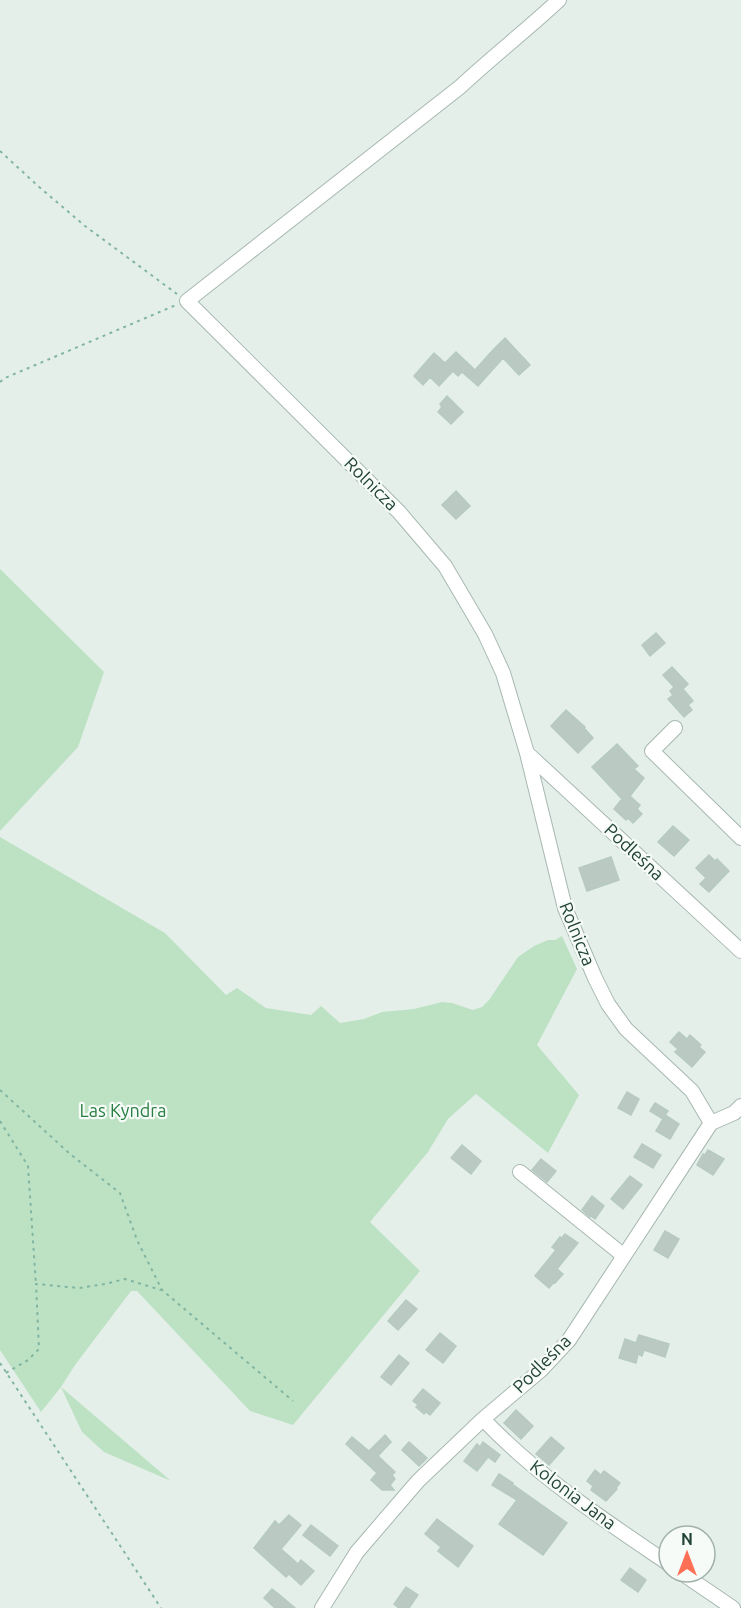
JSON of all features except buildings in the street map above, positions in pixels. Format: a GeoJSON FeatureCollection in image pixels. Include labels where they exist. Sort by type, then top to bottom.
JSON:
{"type":"FeatureCollection","features":[{"type":"Feature","properties":{"kind":"street"},"geometry":{"type":"LineString","coordinates":[[187,301],[460,87],[559,0]]}},
{"type":"Feature","properties":{"kind":"street","name":"Rolnicza"},"geometry":{"type":"LineString","coordinates":[[187,301],[399,512],[445,566],[485,634],[503,673],[527,753],[565,908],[608,1005],[626,1029],[692,1091],[711,1123]]}},
{"type":"Feature","properties":{"kind":"street"},"geometry":{"type":"LineString","coordinates":[[675,728],[652,752],[741,838]]}},
{"type":"Feature","properties":{"kind":"street","name":"Podleśna"},"geometry":{"type":"LineString","coordinates":[[527,753],[741,951]]}},
{"type":"Feature","properties":{"kind":"street","name":"Podleśna"},"geometry":{"type":"LineString","coordinates":[[322,1608],[357,1552],[410,1490],[483,1419],[541,1370],[569,1340],[711,1123],[734,1113],[741,1106]]}},
{"type":"Feature","properties":{"kind":"street"},"geometry":{"type":"LineString","coordinates":[[520,1172],[624,1256]]}},
{"type":"Feature","properties":{"kind":"street","name":"Kolonia Jana"},"geometry":{"type":"LineString","coordinates":[[483,1419],[513,1449],[561,1488],[657,1556]]}},
{"type":"Feature","properties":{"kind":"street"},"geometry":{"type":"LineString","coordinates":[[698,1584],[733,1608]]}},
{"type":"Feature","properties":{"kind":"path"},"geometry":{"type":"LineString","coordinates":[[0,151],[85,226],[187,301]]}},
{"type":"Feature","properties":{"kind":"path"},"geometry":{"type":"LineString","coordinates":[[0,382],[187,301]]}},
{"type":"Feature","properties":{"kind":"path"},"geometry":{"type":"LineString","coordinates":[[0,1090],[70,1154],[120,1192],[137,1240],[162,1290],[293,1401]]}},
{"type":"Feature","properties":{"kind":"path"},"geometry":{"type":"LineString","coordinates":[[0,1121],[28,1166],[39,1349],[28,1360],[6,1373]]}},
{"type":"Feature","properties":{"kind":"path"},"geometry":{"type":"LineString","coordinates":[[36,1285],[79,1288],[125,1279],[162,1290]]}},
{"type":"Feature","properties":{"kind":"path"},"geometry":{"type":"LineString","coordinates":[[0,1363],[161,1608]]}},
{"type":"Feature","properties":{"kind":"green space"},"geometry":{"type":"Polygon","coordinates":[[[0,569],[104,672],[78,747],[0,831],[0,569]]]}},
{"type":"Feature","properties":{"kind":"green space","name":"Las Kyndra"},"geometry":{"type":"Polygon","coordinates":[[[0,837],[165,933],[226,995],[237,988],[266,1008],[311,1015],[321,1006],[340,1023],[364,1019],[382,1012],[414,1009],[442,1002],[473,1010],[482,1007],[518,957],[534,946],[562,936],[577,969],[537,1045],[579,1095],[548,1153],[476,1094],[448,1119],[428,1152],[370,1222],[420,1271],[293,1425],[250,1411],[137,1291],[131,1291],[41,1412],[0,1350],[0,837]]]}},
{"type":"Feature","properties":{"kind":"green space"},"geometry":{"type":"Polygon","coordinates":[[[61,1387],[171,1481],[104,1452],[82,1432],[61,1387]]]}}]}
